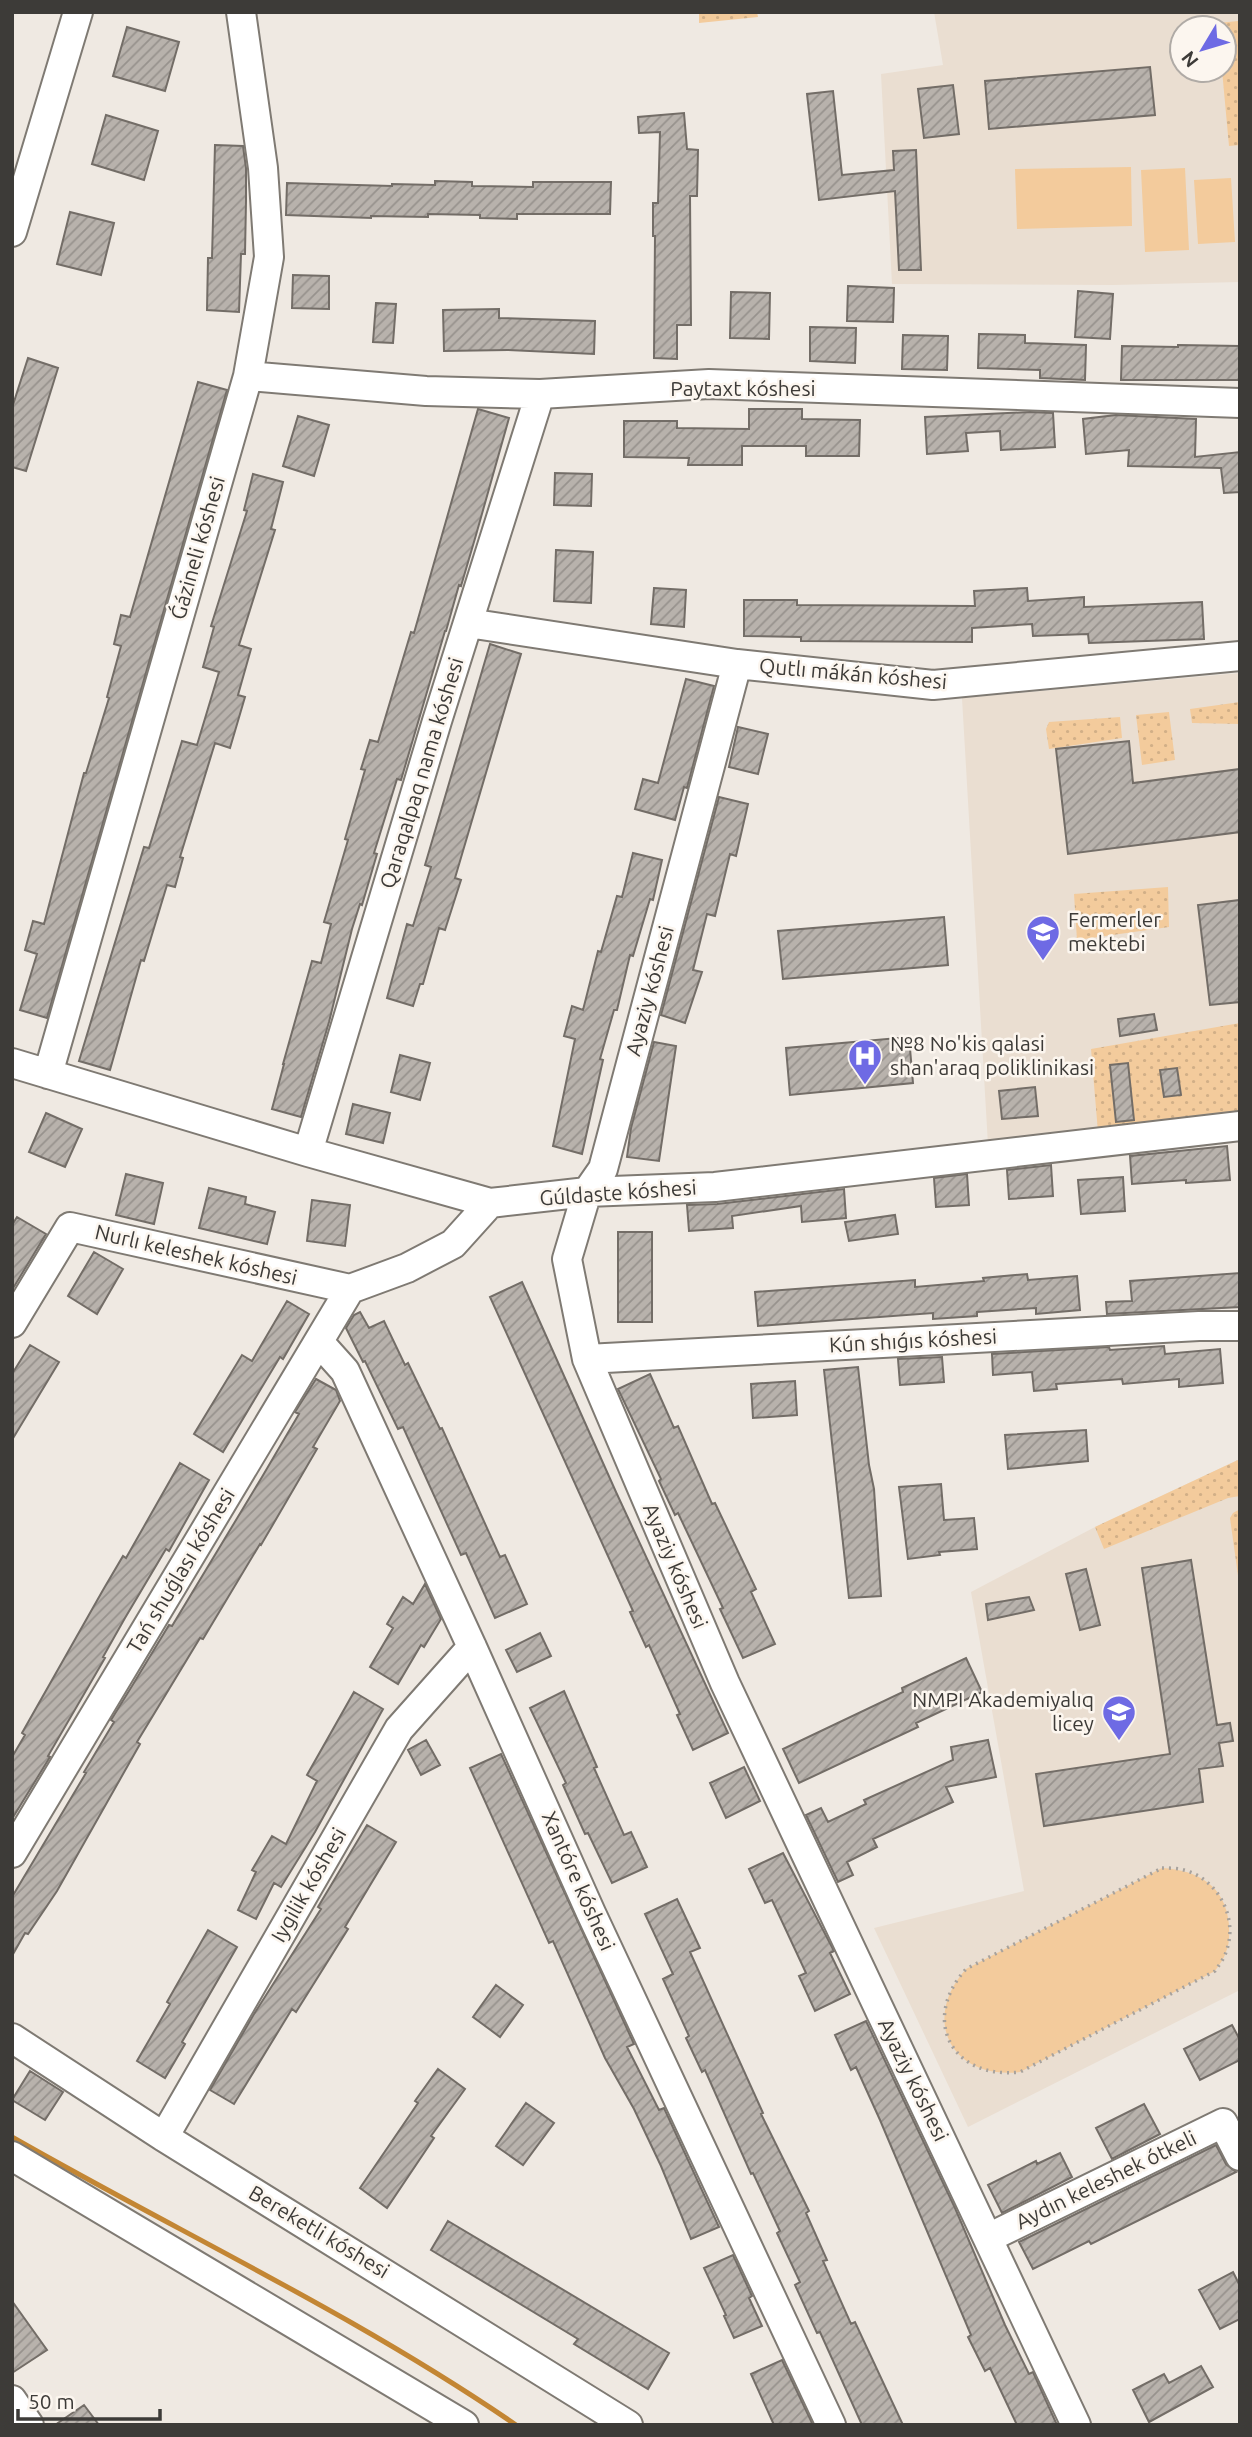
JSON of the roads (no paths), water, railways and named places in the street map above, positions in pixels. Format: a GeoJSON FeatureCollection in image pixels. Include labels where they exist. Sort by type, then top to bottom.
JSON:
{"type":"FeatureCollection","features":[{"type":"Feature","properties":{"kind":"street"},"geometry":{"type":"LineString","coordinates":[[12,232],[78,12]]}},
{"type":"Feature","properties":{"kind":"street","name":"Ǵázineli kóshesi"},"geometry":{"type":"LineString","coordinates":[[48,1074],[248,376],[270,257],[262,168],[241,12]]}},
{"type":"Feature","properties":{"kind":"street","name":"Paytaxt kóshesi"},"geometry":{"type":"LineString","coordinates":[[248,376],[426,391],[540,394],[709,384],[1240,403]]}},
{"type":"Feature","properties":{"kind":"street","name":"Qaraqalpaq nama kóshesi"},"geometry":{"type":"LineString","coordinates":[[308,1152],[540,394]]}},
{"type":"Feature","properties":{"kind":"street","name":"Qutlı mákán kóshesi"},"geometry":{"type":"LineString","coordinates":[[468,623],[737,664],[933,685],[1240,656]]}},
{"type":"Feature","properties":{"kind":"street","name":"Ayaziy kóshesi"},"geometry":{"type":"LineString","coordinates":[[737,664],[603,1169],[587,1192],[567,1259],[587,1359],[725,1683],[1076,2425]]}},
{"type":"Feature","properties":{"kind":"street","name":"Gúldaste kóshesi"},"geometry":{"type":"LineString","coordinates":[[12,1063],[308,1152],[490,1203],[587,1192],[715,1187],[1240,1126]]}},
{"type":"Feature","properties":{"kind":"street"},"geometry":{"type":"LineString","coordinates":[[350,1289],[407,1268],[453,1244],[490,1203]]}},
{"type":"Feature","properties":{"kind":"street","name":"Nurlı keleshek kóshesi"},"geometry":{"type":"LineString","coordinates":[[12,1323],[70,1227],[350,1289]]}},
{"type":"Feature","properties":{"kind":"street","name":"Tań shuǵlası kóshesi"},"geometry":{"type":"LineString","coordinates":[[12,1853],[350,1289]]}},
{"type":"Feature","properties":{"kind":"street","name":"Kún shıǵıs kóshesi"},"geometry":{"type":"LineString","coordinates":[[587,1359],[1240,1326]]}},
{"type":"Feature","properties":{"kind":"street","name":"Xantóre kóshesi"},"geometry":{"type":"LineString","coordinates":[[319,1342],[345,1371],[592,1913],[831,2425]]}},
{"type":"Feature","properties":{"kind":"street","name":"Iygilik kóshesi"},"geometry":{"type":"LineString","coordinates":[[164,2137],[399,1729],[472,1647]]}},
{"type":"Feature","properties":{"kind":"street","name":"Bereketli kóshesi"},"geometry":{"type":"LineString","coordinates":[[12,2038],[164,2137],[628,2425]]}},
{"type":"Feature","properties":{"kind":"street","name":"Aydın keleshek ótkeli"},"geometry":{"type":"LineString","coordinates":[[989,2238],[1223,2123],[1240,2156]]}},
{"type":"Feature","properties":{"kind":"street"},"geometry":{"type":"LineString","coordinates":[[12,2156],[445,2421]]}},
{"type":"Feature","properties":{"kind":"street"},"geometry":{"type":"LineString","coordinates":[[12,2400],[29,2425]]}},
{"type":"Feature","properties":{"kind":"waterway"},"geometry":{"type":"LineString","coordinates":[[12,2137],[331,2311],[516,2425]]}},
{"type":"Feature","properties":{"kind":"place","name":"Fermerler mektebi"},"geometry":{"type":"Point","coordinates":[1043,962]}},
{"type":"Feature","properties":{"kind":"place","name":"№8 No'kis qalasi shan'araq poliklinikasi"},"geometry":{"type":"Point","coordinates":[865,1086]}},
{"type":"Feature","properties":{"kind":"place","name":"NMPI Akademiyalıq licey"},"geometry":{"type":"Point","coordinates":[1119,1742]}}]}
